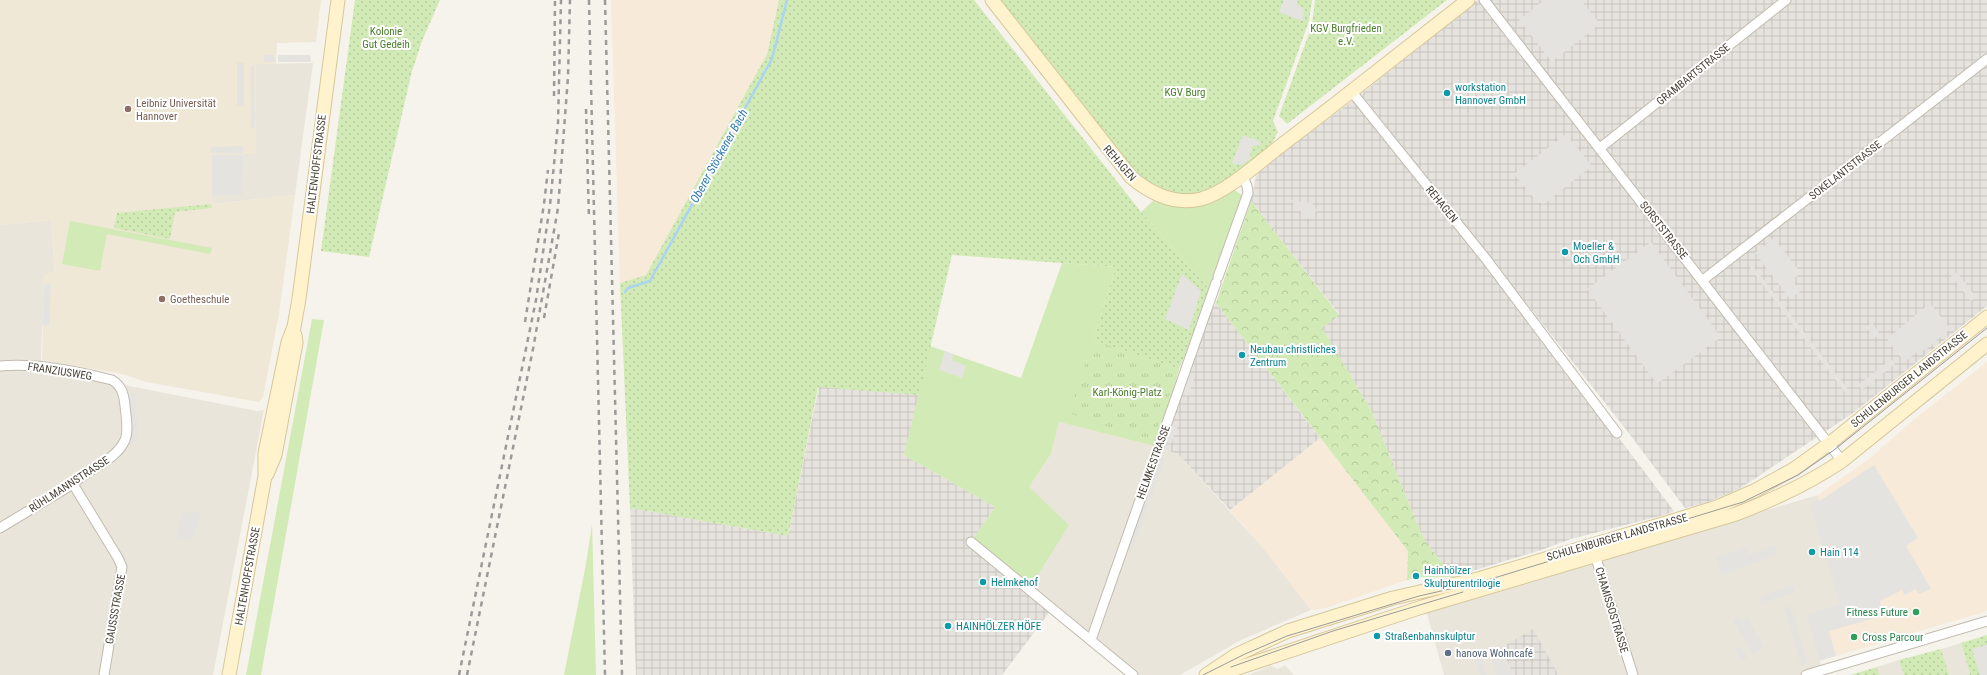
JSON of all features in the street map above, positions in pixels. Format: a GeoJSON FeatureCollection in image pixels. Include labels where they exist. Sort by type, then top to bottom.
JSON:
{"type":"FeatureCollection","features":[{"type":"Feature","properties":{"kind":"main road","name":"HALTENHOFFSTRASSE"},"geometry":{"type":"LineString","coordinates":[[229,675],[265,476],[265,453],[288,342],[294,327],[338,0]]}},
{"type":"Feature","properties":{"kind":"main road","name":"REHAGEN"},"geometry":{"type":"LineString","coordinates":[[992,0],[1131,177],[1146,189],[1176,200],[1201,199],[1212,194],[1242,175],[1352,92],[1468,0]]}},
{"type":"Feature","properties":{"kind":"main road","name":"SCHULENBURGER LANDSTRASSE"},"geometry":{"type":"LineString","coordinates":[[1217,675],[1330,636],[1593,550],[1733,501],[1794,469],[1830,443],[1987,317]]}},
{"type":"Feature","properties":{"kind":"main road","name":"SCHULENBURGER LANDSTRASSE"},"geometry":{"type":"LineString","coordinates":[[1206,675],[1236,655],[1288,631],[1393,598],[1478,579],[1736,514],[1764,503],[1818,477],[1842,461],[1987,344]]}},
{"type":"Feature","properties":{"kind":"street","name":"SORSTSTRASSE"},"geometry":{"type":"LineString","coordinates":[[1484,0],[1704,280],[1830,443],[1842,461]]}},
{"type":"Feature","properties":{"kind":"street","name":"GRAMBARTSTRASSE"},"geometry":{"type":"LineString","coordinates":[[1600,148],[1786,0]]}},
{"type":"Feature","properties":{"kind":"street","name":"SOKELANTSTRASSE"},"geometry":{"type":"LineString","coordinates":[[1704,280],[1987,59]]}},
{"type":"Feature","properties":{"kind":"street","name":"REHAGEN"},"geometry":{"type":"LineString","coordinates":[[1352,92],[1486,259],[1617,433]]}},
{"type":"Feature","properties":{"kind":"street","name":"HELMKESTRASSE"},"geometry":{"type":"LineString","coordinates":[[1090,640],[1248,192],[1248,186],[1242,175]]}},
{"type":"Feature","properties":{"kind":"street","name":"FRANZIUSWEG"},"geometry":{"type":"LineString","coordinates":[[0,366],[26,365],[48,368],[104,378],[119,384]]}},
{"type":"Feature","properties":{"kind":"street","name":"RÜHLMANNSTRASSE"},"geometry":{"type":"LineString","coordinates":[[0,528],[73,484],[80,477],[117,452],[125,440],[127,428],[125,400],[119,384]]}},
{"type":"Feature","properties":{"kind":"street","name":"GAUSSSTRASSE"},"geometry":{"type":"LineString","coordinates":[[73,484],[122,567],[104,675]]}},
{"type":"Feature","properties":{"kind":"street"},"geometry":{"type":"LineString","coordinates":[[971,542],[1133,675]]}},
{"type":"Feature","properties":{"kind":"street","name":"CHAMISSOSTRASSE"},"geometry":{"type":"LineString","coordinates":[[1593,550],[1632,675]]}},
{"type":"Feature","properties":{"kind":"street"},"geometry":{"type":"LineString","coordinates":[[1806,675],[1987,621]]}},
{"type":"Feature","properties":{"kind":"shaded area"},"geometry":{"type":"Polygon","coordinates":[[[0,0],[321,0],[316,42],[277,43],[276,64],[256,64],[256,154],[212,154],[212,204],[295,195],[279,314],[263,397],[259,402],[146,382],[122,374],[42,360],[44,275],[55,271],[51,220],[0,225],[0,0]]]}},
{"type":"Feature","properties":{"kind":"shaded area"},"geometry":{"type":"Polygon","coordinates":[[[611,0],[779,0],[767,54],[646,275],[620,283],[611,0]]]}},
{"type":"Feature","properties":{"kind":"shaded area"},"geometry":{"type":"Polygon","coordinates":[[[1284,0],[1298,0],[1297,5],[1304,8],[1303,21],[1279,12],[1284,0]]]}},
{"type":"Feature","properties":{"kind":"shaded area"},"geometry":{"type":"Polygon","coordinates":[[[1478,0],[1987,0],[1987,306],[1856,411],[1739,489],[1705,503],[1685,508],[1628,432],[1361,94],[1478,0]]]}},
{"type":"Feature","properties":{"kind":"shaded area"},"geometry":{"type":"Polygon","coordinates":[[[1544,0],[1581,0],[1600,24],[1552,62],[1519,20],[1544,0]]]}},
{"type":"Feature","properties":{"kind":"shaded area"},"geometry":{"type":"Polygon","coordinates":[[[264,55],[274,55],[275,62],[264,62],[264,55]]]}},
{"type":"Feature","properties":{"kind":"shaded area"},"geometry":{"type":"Polygon","coordinates":[[[278,55],[310,55],[311,62],[278,62],[278,55]]]}},
{"type":"Feature","properties":{"kind":"shaded area"},"geometry":{"type":"Polygon","coordinates":[[[237,63],[244,63],[244,106],[237,106],[237,63]]]}},
{"type":"Feature","properties":{"kind":"shaded area"},"geometry":{"type":"Polygon","coordinates":[[[313,63],[295,195],[211,204],[212,154],[256,154],[256,64],[313,63]]]}},
{"type":"Feature","properties":{"kind":"shaded area"},"geometry":{"type":"Polygon","coordinates":[[[251,66],[254,66],[255,128],[251,128],[251,66]]]}},
{"type":"Feature","properties":{"kind":"shaded area"},"geometry":{"type":"Polygon","coordinates":[[[1355,99],[1619,438],[1674,511],[1668,514],[1571,539],[1541,550],[1453,577],[1423,538],[1371,410],[1322,328],[1339,314],[1251,201],[1256,176],[1265,166],[1355,99]]]}},
{"type":"Feature","properties":{"kind":"shaded area"},"geometry":{"type":"Polygon","coordinates":[[[1566,134],[1592,166],[1544,204],[1537,202],[1514,174],[1566,134]]]}},
{"type":"Feature","properties":{"kind":"shaded area"},"geometry":{"type":"Polygon","coordinates":[[[1243,135],[1261,142],[1259,146],[1253,145],[1250,155],[1251,158],[1242,165],[1232,163],[1243,135]]]}},
{"type":"Feature","properties":{"kind":"shaded area"},"geometry":{"type":"Polygon","coordinates":[[[243,146],[243,153],[211,153],[211,147],[243,146]]]}},
{"type":"Feature","properties":{"kind":"shaded area"},"geometry":{"type":"Polygon","coordinates":[[[212,156],[243,156],[242,195],[212,195],[212,156]]]}},
{"type":"Feature","properties":{"kind":"shaded area"},"geometry":{"type":"Polygon","coordinates":[[[1290,200],[1312,203],[1317,211],[1307,219],[1290,200]]]}},
{"type":"Feature","properties":{"kind":"shaded area"},"geometry":{"type":"Polygon","coordinates":[[[51,220],[55,272],[44,275],[41,356],[41,359],[48,367],[119,384],[257,411],[264,410],[213,675],[0,675],[0,225],[51,220]]]}},
{"type":"Feature","properties":{"kind":"shaded area"},"geometry":{"type":"Polygon","coordinates":[[[1774,238],[1801,273],[1792,280],[1801,291],[1790,299],[1755,253],[1774,238]]]}},
{"type":"Feature","properties":{"kind":"shaded area"},"geometry":{"type":"Polygon","coordinates":[[[1651,242],[1721,337],[1657,384],[1587,289],[1651,242]]]}},
{"type":"Feature","properties":{"kind":"shaded area"},"geometry":{"type":"Polygon","coordinates":[[[1753,266],[1851,393],[1847,395],[1750,268],[1753,266]]]}},
{"type":"Feature","properties":{"kind":"shaded area"},"geometry":{"type":"Polygon","coordinates":[[[1957,272],[1976,297],[1971,301],[1951,276],[1957,272]]]}},
{"type":"Feature","properties":{"kind":"shaded area"},"geometry":{"type":"Polygon","coordinates":[[[1182,274],[1201,291],[1189,330],[1165,319],[1182,274]]]}},
{"type":"Feature","properties":{"kind":"shaded area"},"geometry":{"type":"Polygon","coordinates":[[[44,284],[51,285],[49,326],[42,325],[44,284]]]}},
{"type":"Feature","properties":{"kind":"shaded area"},"geometry":{"type":"Polygon","coordinates":[[[1216,303],[1320,438],[1230,510],[1178,454],[1158,447],[1201,328],[1216,303]]]}},
{"type":"Feature","properties":{"kind":"shaded area"},"geometry":{"type":"Polygon","coordinates":[[[1930,303],[1951,329],[1925,350],[1919,350],[1905,362],[1888,342],[1888,338],[1930,303]]]}},
{"type":"Feature","properties":{"kind":"shaded area"},"geometry":{"type":"Polygon","coordinates":[[[1872,323],[1880,334],[1874,338],[1866,327],[1872,323]]]}},
{"type":"Feature","properties":{"kind":"shaded area"},"geometry":{"type":"Polygon","coordinates":[[[945,351],[954,354],[952,360],[966,366],[962,378],[939,370],[945,351]]]}},
{"type":"Feature","properties":{"kind":"shaded area"},"geometry":{"type":"Polygon","coordinates":[[[1891,359],[1895,364],[1862,390],[1858,385],[1891,359]]]}},
{"type":"Feature","properties":{"kind":"shaded area"},"geometry":{"type":"Polygon","coordinates":[[[1987,362],[1987,611],[1819,661],[1806,614],[1851,601],[1818,495],[1869,459],[1916,418],[1987,362]]]}},
{"type":"Feature","properties":{"kind":"shaded area"},"geometry":{"type":"Polygon","coordinates":[[[1188,377],[1194,379],[1188,396],[1182,394],[1188,377]]]}},
{"type":"Feature","properties":{"kind":"shaded area"},"geometry":{"type":"Polygon","coordinates":[[[819,386],[919,395],[904,455],[995,507],[971,542],[1051,610],[1002,675],[636,675],[630,508],[788,536],[819,386]]]}},
{"type":"Feature","properties":{"kind":"shaded area"},"geometry":{"type":"Polygon","coordinates":[[[135,393],[138,436],[136,442],[127,443],[130,430],[128,395],[135,393]]]}},
{"type":"Feature","properties":{"kind":"shaded area"},"geometry":{"type":"Polygon","coordinates":[[[1059,422],[1158,447],[1178,454],[1264,549],[1311,610],[1241,640],[1180,675],[1137,675],[1029,589],[1029,487],[1051,454],[1059,422]]]}},
{"type":"Feature","properties":{"kind":"shaded area"},"geometry":{"type":"Polygon","coordinates":[[[1172,423],[1178,425],[1171,444],[1165,442],[1172,423]]]}},
{"type":"Feature","properties":{"kind":"shaded area"},"geometry":{"type":"Polygon","coordinates":[[[1320,438],[1408,551],[1407,580],[1326,608],[1311,610],[1264,549],[1230,510],[1320,438]]]}},
{"type":"Feature","properties":{"kind":"shaded area"},"geometry":{"type":"Polygon","coordinates":[[[1159,456],[1165,458],[1132,551],[1126,549],[1159,456]]]}},
{"type":"Feature","properties":{"kind":"shaded area"},"geometry":{"type":"Polygon","coordinates":[[[1874,465],[1918,538],[1906,546],[1931,589],[1919,594],[1915,589],[1905,595],[1902,590],[1880,601],[1883,616],[1829,631],[1836,656],[1819,661],[1806,614],[1840,604],[1810,504],[1821,500],[1874,465]]]}},
{"type":"Feature","properties":{"kind":"shaded area"},"geometry":{"type":"Polygon","coordinates":[[[1818,495],[1851,602],[1806,614],[1822,670],[1806,675],[1444,675],[1426,610],[1542,579],[1594,561],[1818,495]]]}},
{"type":"Feature","properties":{"kind":"shaded area"},"geometry":{"type":"Polygon","coordinates":[[[201,512],[192,540],[175,539],[182,513],[201,512]]]}},
{"type":"Feature","properties":{"kind":"shaded area"},"geometry":{"type":"Polygon","coordinates":[[[1775,545],[1778,554],[1722,575],[1716,558],[1745,547],[1748,555],[1775,545]]]}},
{"type":"Feature","properties":{"kind":"shaded area"},"geometry":{"type":"Polygon","coordinates":[[[1793,585],[1795,592],[1762,604],[1760,597],[1793,585]]]}},
{"type":"Feature","properties":{"kind":"shaded area"},"geometry":{"type":"Polygon","coordinates":[[[1791,606],[1807,663],[1801,665],[1784,608],[1791,606]]]}},
{"type":"Feature","properties":{"kind":"shaded area"},"geometry":{"type":"Polygon","coordinates":[[[1738,617],[1750,637],[1741,621],[1747,617],[1764,647],[1753,654],[1733,621],[1738,617]]]}},
{"type":"Feature","properties":{"kind":"shaded area"},"geometry":{"type":"Polygon","coordinates":[[[1533,629],[1558,674],[1557,675],[1514,675],[1501,648],[1533,629]]]}},
{"type":"Feature","properties":{"kind":"shaded area"},"geometry":{"type":"Polygon","coordinates":[[[1961,643],[1970,675],[1949,675],[1941,649],[1961,643]]]}},
{"type":"Feature","properties":{"kind":"shaded area"},"geometry":{"type":"Polygon","coordinates":[[[1987,645],[1987,675],[1980,675],[1972,649],[1987,645]]]}},
{"type":"Feature","properties":{"kind":"shaded area"},"geometry":{"type":"Polygon","coordinates":[[[1740,646],[1747,658],[1741,661],[1734,649],[1740,646]]]}},
{"type":"Feature","properties":{"kind":"shaded area"},"geometry":{"type":"Polygon","coordinates":[[[1500,648],[1513,675],[1496,675],[1489,654],[1500,648]]]}},
{"type":"Feature","properties":{"kind":"shaded area"},"geometry":{"type":"Polygon","coordinates":[[[1480,654],[1487,675],[1480,675],[1474,656],[1480,654]]]}},
{"type":"Feature","properties":{"kind":"shaded area"},"geometry":{"type":"Polygon","coordinates":[[[1899,660],[1904,675],[1879,675],[1877,667],[1899,660]]]}},
{"type":"Feature","properties":{"kind":"shaded area"},"geometry":{"type":"Polygon","coordinates":[[[1285,665],[1294,675],[1247,675],[1271,666],[1278,669],[1285,665]]]}},
{"type":"Feature","properties":{"kind":"green space","name":"Kolonie Gut Gedeih"},"geometry":{"type":"Polygon","coordinates":[[[355,0],[440,0],[422,41],[412,71],[369,257],[321,251],[355,0]]]}},
{"type":"Feature","properties":{"kind":"green space"},"geometry":{"type":"Polygon","coordinates":[[[779,0],[974,0],[1141,212],[1209,289],[1195,332],[1179,369],[1093,340],[1116,267],[952,255],[919,395],[818,387],[788,536],[630,508],[620,283],[646,275],[767,54],[779,0]]]}},
{"type":"Feature","properties":{"kind":"green space","name":"KGV Burg"},"geometry":{"type":"Polygon","coordinates":[[[992,0],[1312,0],[1309,21],[1273,121],[1278,132],[1264,158],[1242,175],[1188,200],[1146,189],[992,0]]]}},
{"type":"Feature","properties":{"kind":"green space","name":"KGV Burgfrieden e.V."},"geometry":{"type":"Polygon","coordinates":[[[1315,0],[1447,0],[1287,124],[1279,116],[1312,25],[1315,0]]]}},
{"type":"Feature","properties":{"kind":"green space"},"geometry":{"type":"Polygon","coordinates":[[[1234,190],[1244,196],[1209,289],[1141,212],[1154,200],[1174,205],[1234,190]]]}},
{"type":"Feature","properties":{"kind":"green space"},"geometry":{"type":"Polygon","coordinates":[[[1251,201],[1339,315],[1322,328],[1371,410],[1423,538],[1453,577],[1421,577],[1407,580],[1408,551],[1216,303],[1251,201]]]}},
{"type":"Feature","properties":{"kind":"green space"},"geometry":{"type":"Polygon","coordinates":[[[211,204],[212,208],[175,212],[170,239],[114,228],[117,213],[211,204]]]}},
{"type":"Feature","properties":{"kind":"green space"},"geometry":{"type":"Polygon","coordinates":[[[70,221],[212,248],[210,254],[107,234],[100,271],[62,264],[70,221]]]}},
{"type":"Feature","properties":{"kind":"green space"},"geometry":{"type":"Polygon","coordinates":[[[1062,263],[1116,267],[1093,340],[1179,369],[1158,447],[1059,422],[1051,454],[1029,487],[1069,525],[1029,589],[971,542],[995,507],[904,455],[930,346],[1021,378],[1062,263]]]}},
{"type":"Feature","properties":{"kind":"green space"},"geometry":{"type":"Polygon","coordinates":[[[312,319],[324,320],[261,675],[246,675],[312,319]]]}},
{"type":"Feature","properties":{"kind":"green space","name":"Karl-König-Platz"},"geometry":{"type":"Polygon","coordinates":[[[1093,340],[1179,369],[1152,442],[1069,413],[1093,340]]]}},
{"type":"Feature","properties":{"kind":"green space"},"geometry":{"type":"Polygon","coordinates":[[[592,524],[596,675],[564,675],[586,564],[592,524]]]}},
{"type":"Feature","properties":{"kind":"green space"},"geometry":{"type":"Polygon","coordinates":[[[1987,635],[1987,675],[1970,675],[1961,643],[1987,635]]]}},
{"type":"Feature","properties":{"kind":"green space"},"geometry":{"type":"Polygon","coordinates":[[[1941,649],[1949,675],[1904,675],[1899,660],[1941,649]]]}},
{"type":"Feature","properties":{"kind":"green space"},"geometry":{"type":"Polygon","coordinates":[[[1877,667],[1879,675],[1850,675],[1877,667]]]}},
{"type":"Feature","properties":{"kind":"waterway","name":"Oberer Stöckener Bach"},"geometry":{"type":"LineString","coordinates":[[625,292],[628,288],[650,281],[772,59],[787,0]]}},
{"type":"Feature","properties":{"kind":"tram line"},"geometry":{"type":"LineString","coordinates":[[1203,675],[1245,654],[1287,636],[1419,596],[1481,582],[1743,502],[1798,475],[1834,450],[1987,328]]}},
{"type":"Feature","properties":{"kind":"tram line"},"geometry":{"type":"LineString","coordinates":[[1231,667],[1333,631],[1463,592]]}},
{"type":"Feature","properties":{"kind":"railway"},"geometry":{"type":"LineString","coordinates":[[554,96],[555,0]]}},
{"type":"Feature","properties":{"kind":"railway"},"geometry":{"type":"LineString","coordinates":[[459,675],[536,300],[550,205],[558,123],[561,0]]}},
{"type":"Feature","properties":{"kind":"railway"},"geometry":{"type":"LineString","coordinates":[[467,675],[533,349],[558,208],[568,77],[570,0]]}},
{"type":"Feature","properties":{"kind":"railway"},"geometry":{"type":"LineString","coordinates":[[589,0],[605,675]]}},
{"type":"Feature","properties":{"kind":"railway"},"geometry":{"type":"LineString","coordinates":[[605,0],[622,675]]}},
{"type":"Feature","properties":{"kind":"railway"},"geometry":{"type":"LineString","coordinates":[[586,109],[589,219]]}},
{"type":"Feature","properties":{"kind":"railway"},"geometry":{"type":"LineString","coordinates":[[525,322],[548,170]]}},
{"type":"Feature","properties":{"kind":"railway"},"geometry":{"type":"LineString","coordinates":[[544,318],[559,233]]}},
{"type":"Feature","properties":{"kind":"place","name":"workstation Hannover GmbH"},"geometry":{"type":"Point","coordinates":[1447,93]}},
{"type":"Feature","properties":{"kind":"place","name":"Leibniz Universität Hannover"},"geometry":{"type":"Point","coordinates":[128,109]}},
{"type":"Feature","properties":{"kind":"place","name":"Moeller & Och GmbH"},"geometry":{"type":"Point","coordinates":[1565,252]}},
{"type":"Feature","properties":{"kind":"place","name":"Goetheschule"},"geometry":{"type":"Point","coordinates":[162,299]}},
{"type":"Feature","properties":{"kind":"place","name":"Neubau christliches Zentrum"},"geometry":{"type":"Point","coordinates":[1242,355]}},
{"type":"Feature","properties":{"kind":"place","name":"Hain 114"},"geometry":{"type":"Point","coordinates":[1812,552]}},
{"type":"Feature","properties":{"kind":"place","name":"Hainhölzer Skulpturentrilogie"},"geometry":{"type":"Point","coordinates":[1416,576]}},
{"type":"Feature","properties":{"kind":"place","name":"Helmkehof"},"geometry":{"type":"Point","coordinates":[983,582]}},
{"type":"Feature","properties":{"kind":"place","name":"Fitness Future"},"geometry":{"type":"Point","coordinates":[1916,612]}},
{"type":"Feature","properties":{"kind":"place","name":"HAINHÖLZER HÖFE"},"geometry":{"type":"Point","coordinates":[948,626]}},
{"type":"Feature","properties":{"kind":"place","name":"Straßenbahnskulptur"},"geometry":{"type":"Point","coordinates":[1377,636]}},
{"type":"Feature","properties":{"kind":"place","name":"Cross Parcour"},"geometry":{"type":"Point","coordinates":[1854,637]}},
{"type":"Feature","properties":{"kind":"place","name":"hanova Wohncafé"},"geometry":{"type":"Point","coordinates":[1448,653]}}]}
